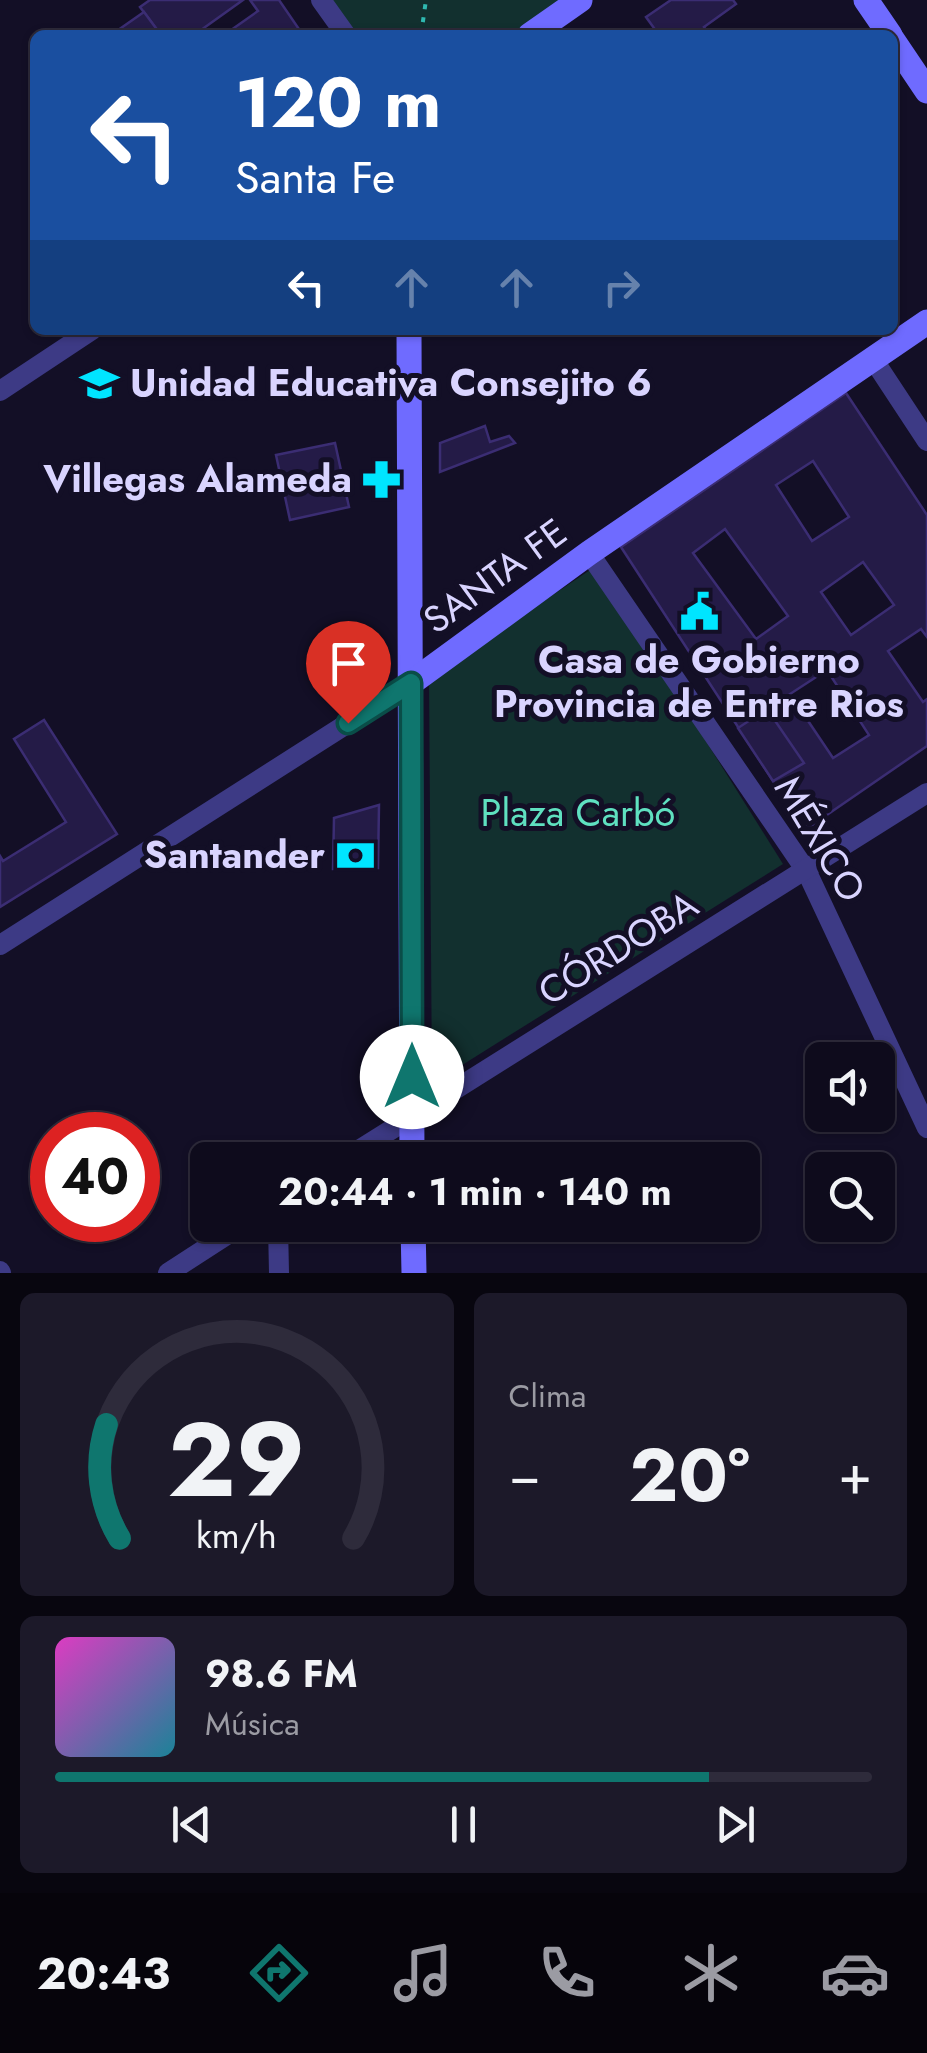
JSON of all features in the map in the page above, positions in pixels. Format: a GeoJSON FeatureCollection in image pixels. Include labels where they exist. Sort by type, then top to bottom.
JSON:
{"type":"FeatureCollection","features":[{"type":"Feature","properties":{"kind":"street"},"geometry":{"type":"LineString","coordinates":[[321,0],[342,30]]}},
{"type":"Feature","properties":{"kind":"street"},"geometry":{"type":"LineString","coordinates":[[537,30],[580,0]]}},
{"type":"Feature","properties":{"kind":"street"},"geometry":{"type":"LineString","coordinates":[[866,0],[886,30]]}},
{"type":"Feature","properties":{"kind":"street"},"geometry":{"type":"LineString","coordinates":[[898,48],[927,91]]}},
{"type":"Feature","properties":{"kind":"street","name":"SANTA FE"},"geometry":{"type":"LineString","coordinates":[[0,945],[411,683],[589,553],[927,322]]}},
{"type":"Feature","properties":{"kind":"street"},"geometry":{"type":"LineString","coordinates":[[1,388],[84,335]]}},
{"type":"Feature","properties":{"kind":"street"},"geometry":{"type":"LineString","coordinates":[[409,335],[412,1142]]}},
{"type":"Feature","properties":{"kind":"street"},"geometry":{"type":"LineString","coordinates":[[873,360],[920,415],[927,441]]}},
{"type":"Feature","properties":{"kind":"street","name":"MÉXICO"},"geometry":{"type":"LineString","coordinates":[[589,553],[807,872],[927,1128]]}},
{"type":"Feature","properties":{"kind":"street","name":"CÓRDOBA"},"geometry":{"type":"LineString","coordinates":[[372,1142],[807,872],[927,793]]}},
{"type":"Feature","properties":{"kind":"street"},"geometry":{"type":"LineString","coordinates":[[168,1273],[216,1242]]}},
{"type":"Feature","properties":{"kind":"street"},"geometry":{"type":"LineString","coordinates":[[278,1242],[279,1273]]}},
{"type":"Feature","properties":{"kind":"street"},"geometry":{"type":"LineString","coordinates":[[413,1242],[414,1273]]}},
{"type":"Feature","properties":{"kind":"path"},"geometry":{"type":"LineString","coordinates":[[422,30],[426,0]]}},
{"type":"Feature","properties":{"kind":"green space"},"geometry":{"type":"Polygon","coordinates":[[[321,0],[580,0],[537,30],[342,30],[321,0]]]}},
{"type":"Feature","properties":{"kind":"green space","name":"Plaza Carbó"},"geometry":{"type":"Polygon","coordinates":[[[596,566],[783,864],[432,1084],[429,678],[596,566]]]}},
{"type":"Feature","properties":{"kind":"building"},"geometry":{"type":"Polygon","coordinates":[[[150,0],[243,0],[201,30],[157,30],[140,7],[150,0]]]}},
{"type":"Feature","properties":{"kind":"building"},"geometry":{"type":"Polygon","coordinates":[[[250,0],[279,0],[300,30],[231,30],[258,11],[250,0]]]}},
{"type":"Feature","properties":{"kind":"building"},"geometry":{"type":"Polygon","coordinates":[[[671,0],[733,0],[736,4],[704,27],[706,30],[655,30],[646,17],[671,0]]]}},
{"type":"Feature","properties":{"kind":"building"},"geometry":{"type":"Polygon","coordinates":[[[144,12],[157,30],[118,30],[144,12]]]}},
{"type":"Feature","properties":{"kind":"building","name":"Casa de Gobierno Provincia de Entre Rios"},"geometry":{"type":"Polygon","coordinates":[[[846,393],[927,515],[927,637],[921,629],[888,651],[923,702],[927,699],[927,746],[805,830],[621,547],[846,393]],[[813,461],[776,485],[812,541],[849,517],[813,461]],[[725,529],[693,553],[756,639],[788,616],[725,529]],[[863,562],[821,592],[851,635],[894,605],[863,562]],[[827,670],[790,694],[833,758],[869,735],[827,670]]]}},
{"type":"Feature","properties":{"kind":"building"},"geometry":{"type":"Polygon","coordinates":[[[485,426],[490,442],[509,436],[515,443],[440,472],[440,443],[485,426]]]}},
{"type":"Feature","properties":{"kind":"building"},"geometry":{"type":"Polygon","coordinates":[[[335,443],[349,507],[290,520],[276,455],[335,443]]]}},
{"type":"Feature","properties":{"kind":"building"},"geometry":{"type":"Polygon","coordinates":[[[767,709],[804,763],[773,781],[738,728],[767,709]]]}},
{"type":"Feature","properties":{"kind":"building"},"geometry":{"type":"Polygon","coordinates":[[[44,720],[117,834],[0,907],[0,856],[3,861],[66,822],[14,739],[44,720]]]}},
{"type":"Feature","properties":{"kind":"building"},"geometry":{"type":"Polygon","coordinates":[[[379,805],[378,868],[333,869],[334,818],[379,805]]]}},
{"type":"Feature","properties":{"kind":"place","name":"Unidad Educativa Consejito 6"},"geometry":{"type":"Point","coordinates":[100,383]}},
{"type":"Feature","properties":{"kind":"place","name":"Villegas Alameda"},"geometry":{"type":"Point","coordinates":[382,479]}},
{"type":"Feature","properties":{"kind":"place","name":"Casa de Gobierno Provincia de Entre Rios"},"geometry":{"type":"Point","coordinates":[699,611]}},
{"type":"Feature","properties":{"kind":"place","name":"Santander"},"geometry":{"type":"Point","coordinates":[355,855]}},
{"type":"Feature","properties":{"kind":"route"},"geometry":{"type":"LineString","coordinates":[[348,723],[411,683],[412,1077]]}}]}
